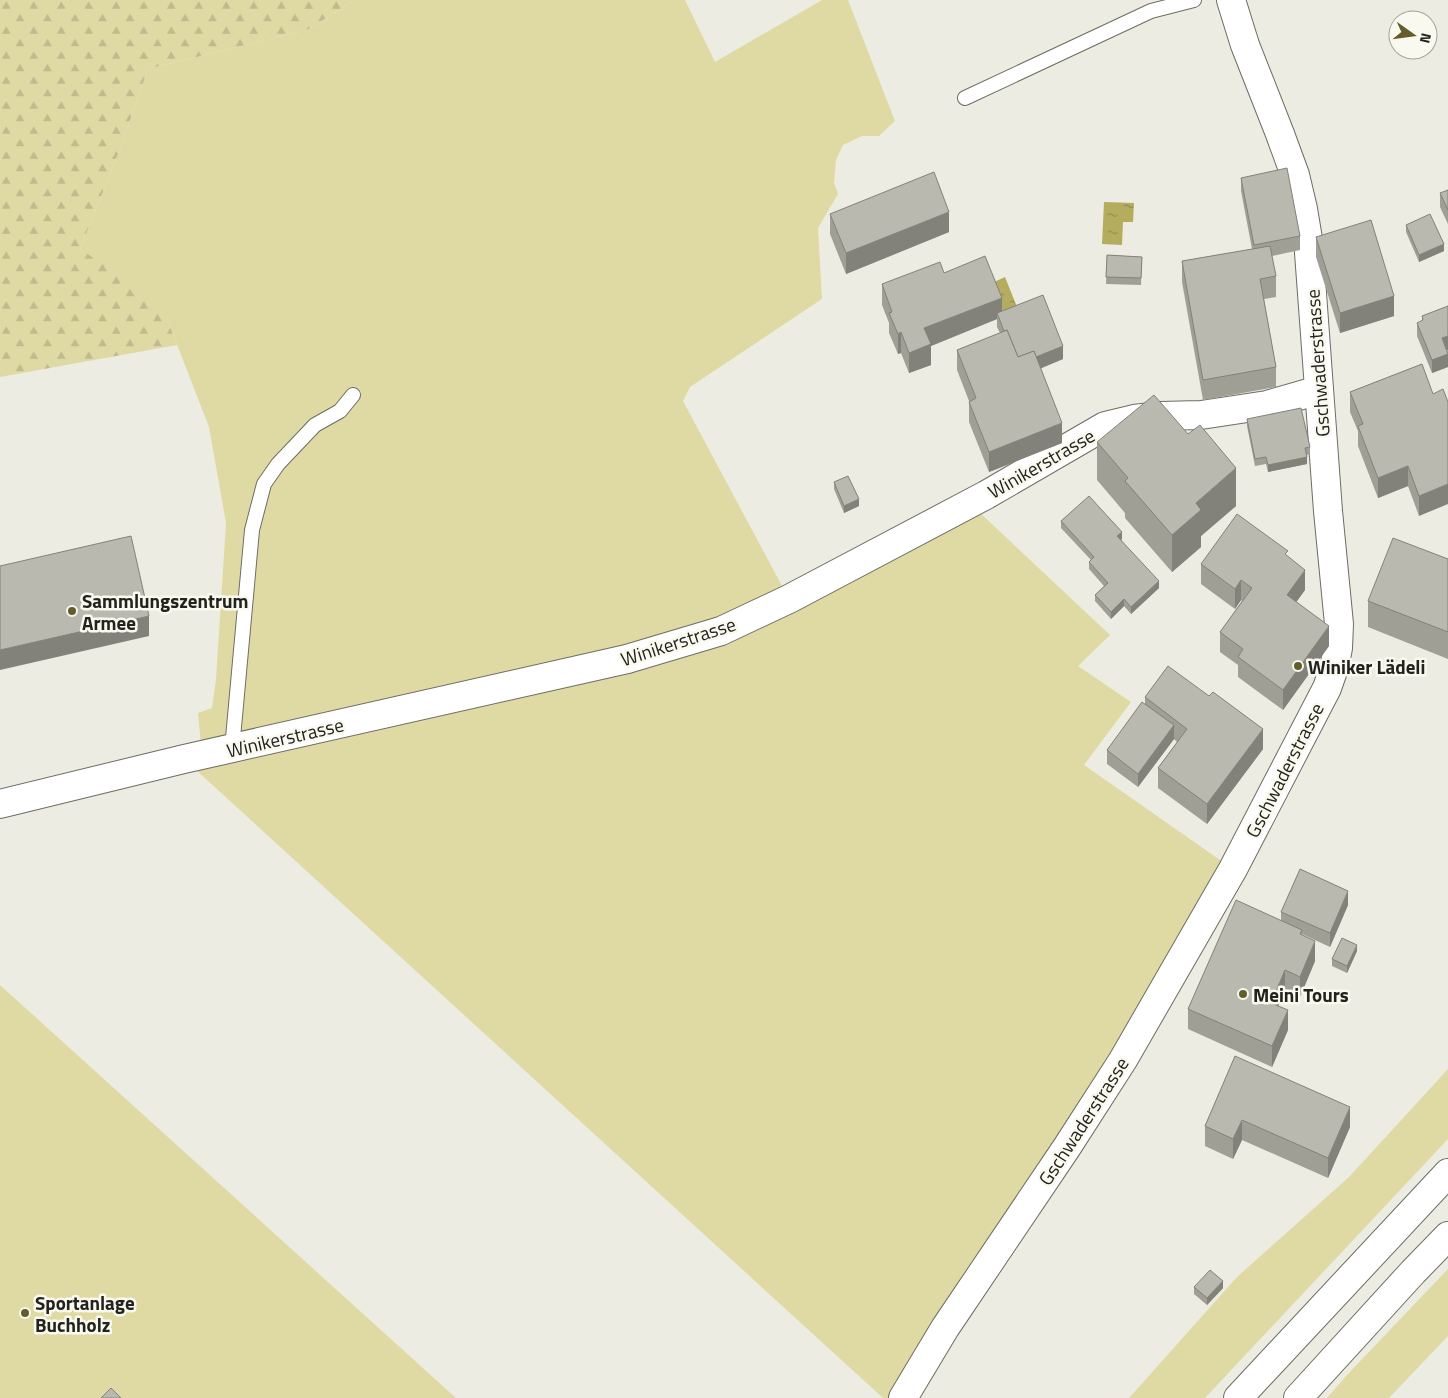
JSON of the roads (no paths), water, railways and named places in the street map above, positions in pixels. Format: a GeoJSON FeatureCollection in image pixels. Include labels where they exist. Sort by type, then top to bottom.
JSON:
{"type":"FeatureCollection","features":[{"type":"Feature","properties":{"kind":"main road","name":"Gschwaderstrasse"},"geometry":{"type":"LineString","coordinates":[[903,1398],[945,1328],[1124,1060],[1233,869],[1327,688],[1334,668],[1338,648],[1339,624],[1308,239],[1295,175],[1245,45],[1231,0]]}},
{"type":"Feature","properties":{"kind":"main road","name":"Winikerstrasse"},"geometry":{"type":"LineString","coordinates":[[0,804],[232,748],[627,659],[721,631],[789,599],[986,495],[1105,426],[1134,419],[1201,415],[1266,406],[1319,390]]}},
{"type":"Feature","properties":{"kind":"main road"},"geometry":{"type":"LineString","coordinates":[[1238,1398],[1448,1173]]}},
{"type":"Feature","properties":{"kind":"main road"},"geometry":{"type":"LineString","coordinates":[[1298,1398],[1448,1236]]}},
{"type":"Feature","properties":{"kind":"lane"},"geometry":{"type":"LineString","coordinates":[[965,98],[1151,12],[1194,0]]}},
{"type":"Feature","properties":{"kind":"lane"},"geometry":{"type":"LineString","coordinates":[[232,748],[252,530],[264,484],[278,464],[315,425],[340,411],[353,395]]}},
{"type":"Feature","properties":{"kind":"water"},"geometry":{"type":"Polygon","coordinates":[[[1104,202],[1134,203],[1133,222],[1123,222],[1122,245],[1102,244],[1104,202]]]}},
{"type":"Feature","properties":{"kind":"water"},"geometry":{"type":"Polygon","coordinates":[[[1005,277],[1017,307],[1003,312],[992,283],[1005,277]]]}},
{"type":"Feature","properties":{"kind":"place","name":"Sammlungszentrum Armee"},"geometry":{"type":"Point","coordinates":[72,611]}},
{"type":"Feature","properties":{"kind":"place","name":"Winiker Lädeli"},"geometry":{"type":"Point","coordinates":[1298,666]}},
{"type":"Feature","properties":{"kind":"place","name":"Meini Tours"},"geometry":{"type":"Point","coordinates":[1243,994]}},
{"type":"Feature","properties":{"kind":"place","name":"Sportanlage Buchholz"},"geometry":{"type":"Point","coordinates":[25,1313]}}]}
